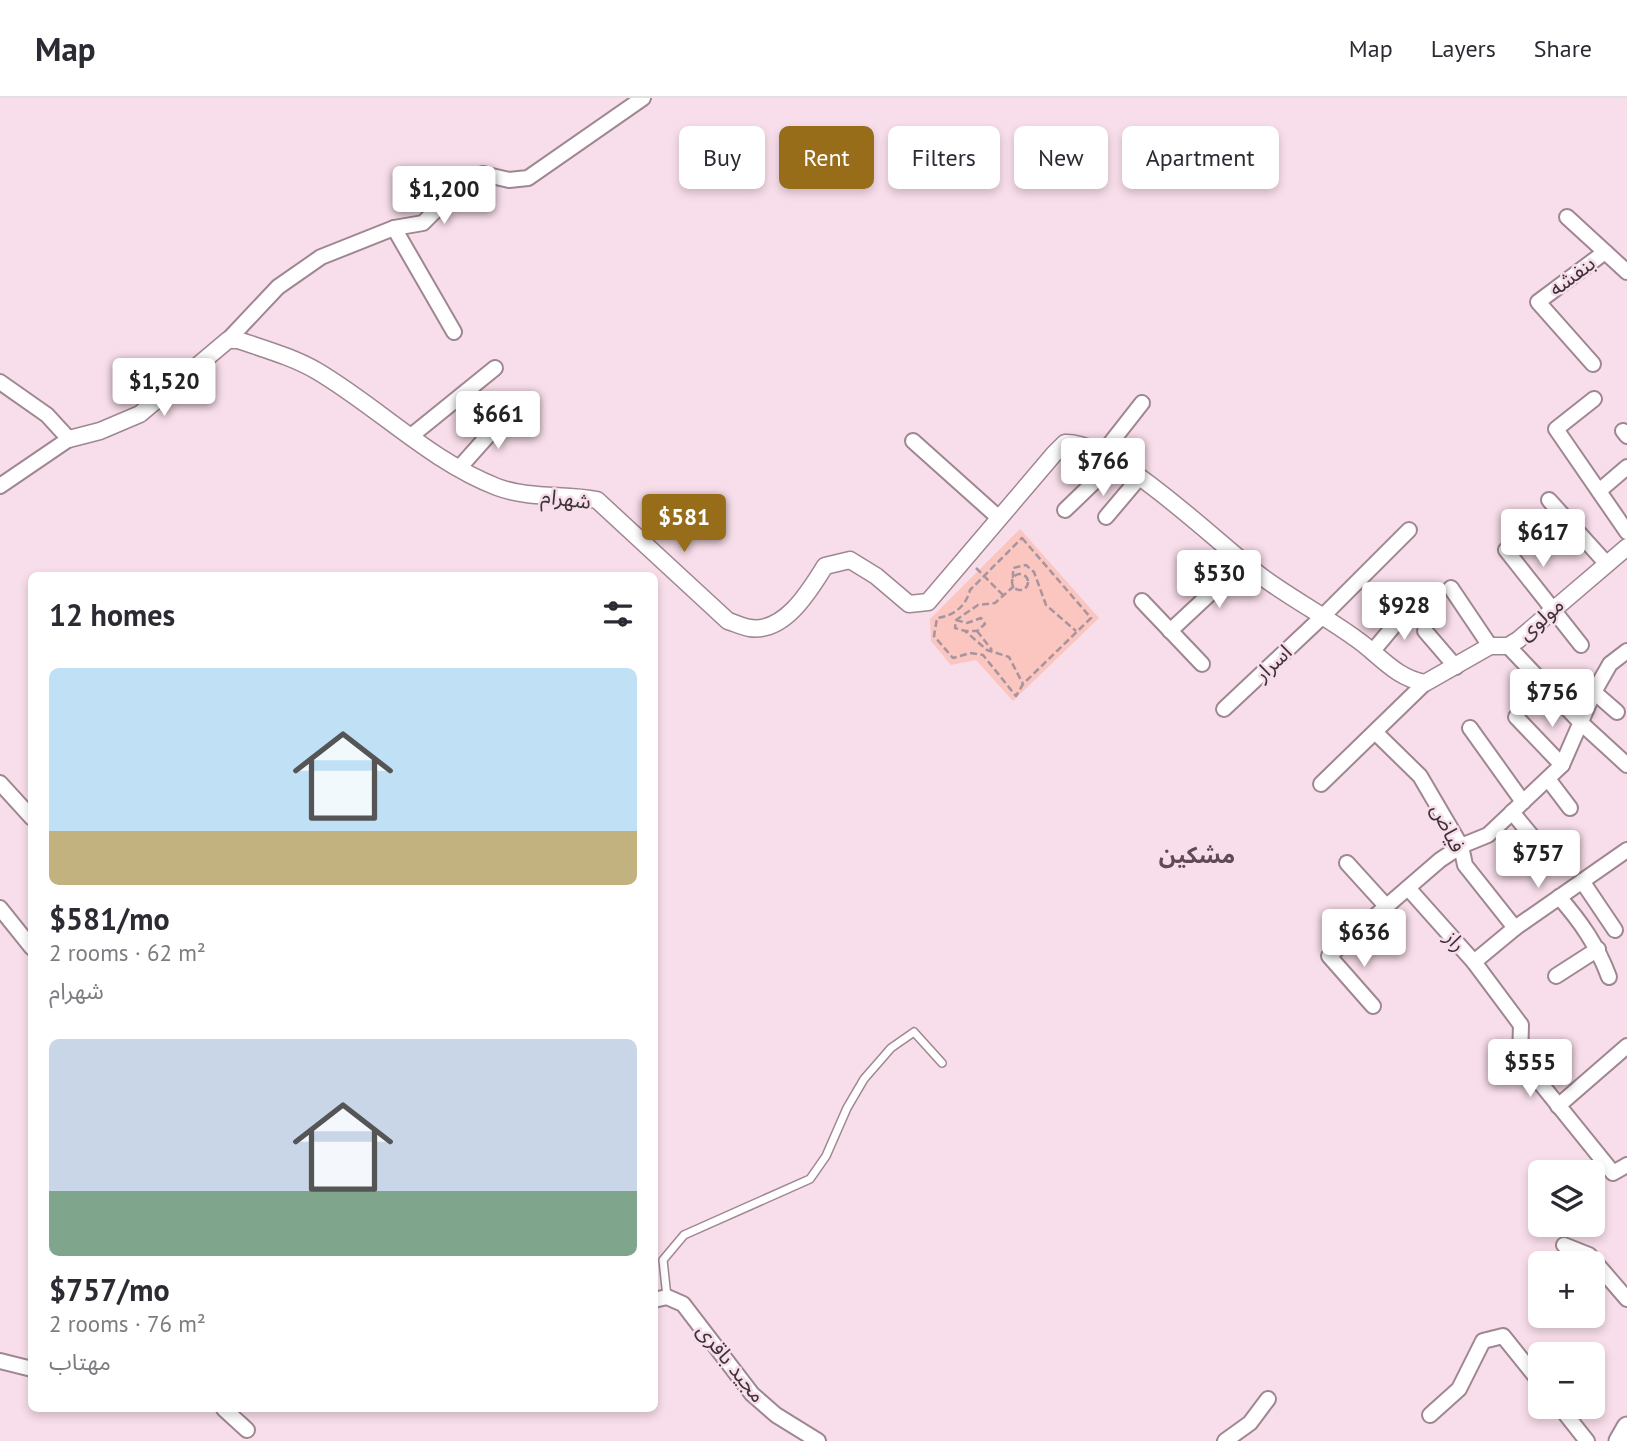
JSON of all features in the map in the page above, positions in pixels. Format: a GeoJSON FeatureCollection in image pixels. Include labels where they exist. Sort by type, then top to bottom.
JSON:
{"type":"FeatureCollection","features":[{"type":"Feature","properties":{"kind":"main road"},"geometry":{"type":"LineString","coordinates":[[1619,1441],[1627,1427]]}},
{"type":"Feature","properties":{"kind":"street"},"geometry":{"type":"LineString","coordinates":[[0,486],[69,439],[100,431],[140,415],[228,340],[278,287],[321,257],[394,228],[423,223],[463,183],[483,174],[509,180],[528,178],[643,98]]}},
{"type":"Feature","properties":{"kind":"street"},"geometry":{"type":"LineString","coordinates":[[1567,216],[1627,272]]}},
{"type":"Feature","properties":{"kind":"street"},"geometry":{"type":"LineString","coordinates":[[394,228],[454,332]]}},
{"type":"Feature","properties":{"kind":"street","name":"بنفشه"},"geometry":{"type":"LineString","coordinates":[[1593,364],[1538,302],[1605,251]]}},
{"type":"Feature","properties":{"kind":"street","name":"شهرام"},"geometry":{"type":"LineString","coordinates":[[228,340],[248,343],[316,371],[411,436],[497,487],[535,496],[573,496],[597,500],[729,621],[752,629],[774,622],[803,601],[825,566],[850,560],[876,576],[909,604],[928,602],[1065,443],[1077,442],[1109,458]]}},
{"type":"Feature","properties":{"kind":"street"},"geometry":{"type":"LineString","coordinates":[[411,436],[495,368]]}},
{"type":"Feature","properties":{"kind":"street"},"geometry":{"type":"LineString","coordinates":[[0,382],[47,415],[69,439]]}},
{"type":"Feature","properties":{"kind":"street"},"geometry":{"type":"LineString","coordinates":[[1594,399],[1556,429],[1627,532]]}},
{"type":"Feature","properties":{"kind":"street"},"geometry":{"type":"LineString","coordinates":[[1065,510],[1109,458],[1142,403]]}},
{"type":"Feature","properties":{"kind":"street"},"geometry":{"type":"LineString","coordinates":[[460,467],[509,412]]}},
{"type":"Feature","properties":{"kind":"street"},"geometry":{"type":"LineString","coordinates":[[913,441],[999,518]]}},
{"type":"Feature","properties":{"kind":"street"},"geometry":{"type":"LineString","coordinates":[[1109,458],[1139,478],[1244,562],[1373,652],[1406,679],[1425,683]]}},
{"type":"Feature","properties":{"kind":"street"},"geometry":{"type":"LineString","coordinates":[[1599,491],[1627,467]]}},
{"type":"Feature","properties":{"kind":"street"},"geometry":{"type":"LineString","coordinates":[[1105,517],[1139,478]]}},
{"type":"Feature","properties":{"kind":"street"},"geometry":{"type":"LineString","coordinates":[[1549,500],[1620,556]]}},
{"type":"Feature","properties":{"kind":"street","name":"اسرار"},"geometry":{"type":"LineString","coordinates":[[1224,709],[1409,530]]}},
{"type":"Feature","properties":{"kind":"street"},"geometry":{"type":"LineString","coordinates":[[1506,550],[1581,645]]}},
{"type":"Feature","properties":{"kind":"street","name":"مولوی"},"geometry":{"type":"LineString","coordinates":[[1321,784],[1425,683],[1490,646],[1508,646],[1620,556]]}},
{"type":"Feature","properties":{"kind":"street"},"geometry":{"type":"LineString","coordinates":[[1170,631],[1244,562]]}},
{"type":"Feature","properties":{"kind":"street"},"geometry":{"type":"LineString","coordinates":[[1451,588],[1490,646]]}},
{"type":"Feature","properties":{"kind":"street"},"geometry":{"type":"LineString","coordinates":[[1142,601],[1202,664]]}},
{"type":"Feature","properties":{"kind":"street"},"geometry":{"type":"LineString","coordinates":[[1373,652],[1408,609]]}},
{"type":"Feature","properties":{"kind":"street"},"geometry":{"type":"LineString","coordinates":[[1425,631],[1456,667]]}},
{"type":"Feature","properties":{"kind":"street"},"geometry":{"type":"LineString","coordinates":[[1508,646],[1580,722],[1627,765]]}},
{"type":"Feature","properties":{"kind":"street"},"geometry":{"type":"LineString","coordinates":[[1373,1006],[1329,956],[1461,846],[1488,835],[1562,765],[1594,692],[1610,664],[1627,651]]}},
{"type":"Feature","properties":{"kind":"street"},"geometry":{"type":"LineString","coordinates":[[1594,692],[1617,712]]}},
{"type":"Feature","properties":{"kind":"street"},"geometry":{"type":"LineString","coordinates":[[1516,717],[1562,765]]}},
{"type":"Feature","properties":{"kind":"street"},"geometry":{"type":"LineString","coordinates":[[1470,728],[1540,846]]}},
{"type":"Feature","properties":{"kind":"street","name":"فیاض"},"geometry":{"type":"LineString","coordinates":[[1376,733],[1420,776],[1461,846],[1465,865],[1515,928]]}},
{"type":"Feature","properties":{"kind":"street"},"geometry":{"type":"LineString","coordinates":[[1548,779],[1570,808]]}},
{"type":"Feature","properties":{"kind":"street"},"geometry":{"type":"LineString","coordinates":[[0,783],[28,814]]}},
{"type":"Feature","properties":{"kind":"street"},"geometry":{"type":"LineString","coordinates":[[1474,962],[1515,928],[1627,850]]}},
{"type":"Feature","properties":{"kind":"street"},"geometry":{"type":"LineString","coordinates":[[1347,863],[1387,906]]}},
{"type":"Feature","properties":{"kind":"street"},"geometry":{"type":"LineString","coordinates":[[1582,881],[1615,930]]}},
{"type":"Feature","properties":{"kind":"street","name":"راز"},"geometry":{"type":"LineString","coordinates":[[1408,888],[1474,962],[1521,1025],[1520,1058],[1613,1173],[1627,1165]]}},
{"type":"Feature","properties":{"kind":"street"},"geometry":{"type":"LineString","coordinates":[[1559,897],[1583,924],[1598,948],[1609,977]]}},
{"type":"Feature","properties":{"kind":"street"},"geometry":{"type":"LineString","coordinates":[[0,908],[28,943]]}},
{"type":"Feature","properties":{"kind":"street"},"geometry":{"type":"LineString","coordinates":[[1556,976],[1598,948]]}},
{"type":"Feature","properties":{"kind":"street"},"geometry":{"type":"LineString","coordinates":[[1558,1106],[1627,1046]]}},
{"type":"Feature","properties":{"kind":"street"},"geometry":{"type":"LineString","coordinates":[[1564,1245],[1589,1255],[1627,1298]]}},
{"type":"Feature","properties":{"kind":"street","name":"مجید باقری"},"geometry":{"type":"LineString","coordinates":[[661,1299],[683,1304],[752,1394],[776,1415],[818,1441]]}},
{"type":"Feature","properties":{"kind":"street"},"geometry":{"type":"LineString","coordinates":[[1430,1415],[1459,1389],[1483,1341],[1503,1336],[1528,1367]]}},
{"type":"Feature","properties":{"kind":"street"},"geometry":{"type":"LineString","coordinates":[[0,1361],[28,1368]]}},
{"type":"Feature","properties":{"kind":"street"},"geometry":{"type":"LineString","coordinates":[[1225,1441],[1250,1423],[1268,1399]]}},
{"type":"Feature","properties":{"kind":"street"},"geometry":{"type":"LineString","coordinates":[[227,1412],[247,1430]]}},
{"type":"Feature","properties":{"kind":"street"},"geometry":{"type":"LineString","coordinates":[[1570,1419],[1587,1441]]}},
{"type":"Feature","properties":{"kind":"lane"},"geometry":{"type":"LineString","coordinates":[[661,1299],[663,1260],[684,1235],[810,1179],[826,1156],[846,1108],[864,1079],[891,1048],[914,1032],[942,1063]]}},
{"type":"Feature","properties":{"kind":"path"},"geometry":{"type":"LineString","coordinates":[[1023,538],[1091,618],[1023,684],[1016,696],[983,655],[970,653],[953,658],[934,636],[937,618],[957,611],[968,599],[970,590],[985,576],[1023,538]]}},
{"type":"Feature","properties":{"kind":"path"},"geometry":{"type":"LineString","coordinates":[[965,558],[1003,595]]}},
{"type":"Feature","properties":{"kind":"path"},"geometry":{"type":"LineString","coordinates":[[1014,586],[1013,568],[1026,565],[1034,572],[1046,605],[1077,632]]}},
{"type":"Feature","properties":{"kind":"path"},"geometry":{"type":"LineString","coordinates":[[1013,578],[1022,573],[1029,581],[1023,590],[1014,586]]}},
{"type":"Feature","properties":{"kind":"path"},"geometry":{"type":"LineString","coordinates":[[956,620],[967,623],[981,618],[985,624],[976,631],[955,628],[956,620],[969,609],[995,603],[1014,586]]}},
{"type":"Feature","properties":{"kind":"path"},"geometry":{"type":"LineString","coordinates":[[965,631],[987,650],[1009,657],[1023,684]]}},
{"type":"Feature","properties":{"kind":"path"},"geometry":{"type":"LineString","coordinates":[[976,631],[993,651]]}},
{"type":"Feature","properties":{"kind":"shaded area"},"geometry":{"type":"Polygon","coordinates":[[[1020,529],[1099,618],[1013,701],[976,660],[951,665],[931,641],[930,619],[1020,529]]]}},
{"type":"Feature","properties":{"kind":"district","name":"مشکین"},"geometry":{"type":"Point","coordinates":[1197,855]}}]}
